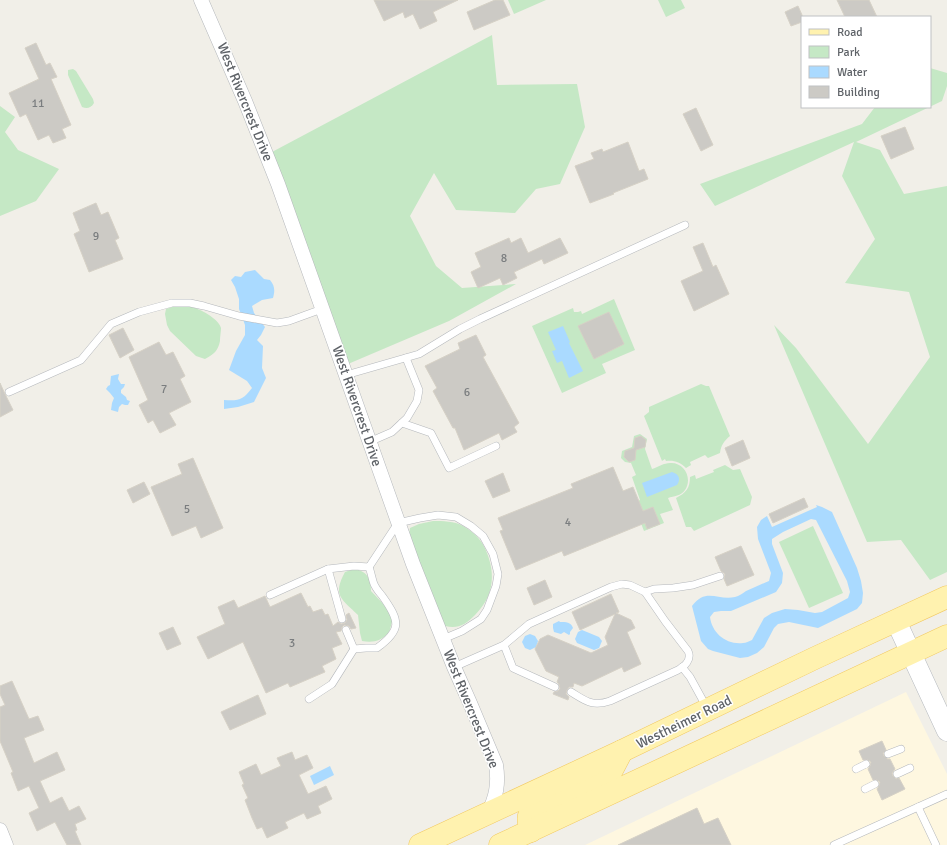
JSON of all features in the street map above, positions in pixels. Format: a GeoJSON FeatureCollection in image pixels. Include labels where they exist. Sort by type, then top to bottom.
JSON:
{"type":"FeatureCollection","features":[{"type":"Feature","properties":{"kind":"main road","name":"Westheimer Road"},"geometry":{"type":"LineString","coordinates":[[420,845],[947,597]]}},
{"type":"Feature","properties":{"kind":"main road"},"geometry":{"type":"LineString","coordinates":[[500,845],[947,636]]}},
{"type":"Feature","properties":{"kind":"main road"},"geometry":{"type":"LineString","coordinates":[[531,831],[528,818],[532,811],[610,774],[622,751]]}},
{"type":"Feature","properties":{"kind":"street","name":"West Rivercrest Drive"},"geometry":{"type":"LineString","coordinates":[[201,0],[245,101],[278,184],[413,564],[454,667],[496,765],[497,790],[494,802],[488,814]]}},
{"type":"Feature","properties":{"kind":"street"},"geometry":{"type":"LineString","coordinates":[[896,621],[947,731]]}},
{"type":"Feature","properties":{"kind":"street"},"geometry":{"type":"LineString","coordinates":[[0,830],[6,845]]}},
{"type":"Feature","properties":{"kind":"lane"},"geometry":{"type":"LineString","coordinates":[[346,375],[419,354],[480,319],[685,225]]}},
{"type":"Feature","properties":{"kind":"lane"},"geometry":{"type":"LineString","coordinates":[[9,392],[82,360],[111,324],[139,312],[172,303],[190,303],[239,316],[277,323],[289,321],[322,309]]}},
{"type":"Feature","properties":{"kind":"lane"},"geometry":{"type":"LineString","coordinates":[[369,442],[392,432],[407,418],[417,401],[419,390],[406,358]]}},
{"type":"Feature","properties":{"kind":"lane"},"geometry":{"type":"LineString","coordinates":[[402,423],[430,433],[448,468],[496,446]]}},
{"type":"Feature","properties":{"kind":"lane"},"geometry":{"type":"LineString","coordinates":[[354,649],[377,648],[384,644],[397,626],[395,616],[374,584],[369,566],[398,523],[438,515],[456,517],[483,536],[493,554],[498,574],[496,586],[488,610],[481,619],[462,631],[443,639]]}},
{"type":"Feature","properties":{"kind":"lane"},"geometry":{"type":"LineString","coordinates":[[270,595],[328,568],[369,566]]}},
{"type":"Feature","properties":{"kind":"lane"},"geometry":{"type":"LineString","coordinates":[[328,568],[342,619]]}},
{"type":"Feature","properties":{"kind":"lane"},"geometry":{"type":"LineString","coordinates":[[645,592],[654,589],[693,585],[720,576]]}},
{"type":"Feature","properties":{"kind":"lane"},"geometry":{"type":"LineString","coordinates":[[454,667],[504,645],[529,624],[611,587],[622,584],[630,585],[645,592],[690,655],[689,659],[682,667],[601,704],[589,703],[571,692]]}},
{"type":"Feature","properties":{"kind":"lane"},"geometry":{"type":"LineString","coordinates":[[346,630],[354,649]]}},
{"type":"Feature","properties":{"kind":"lane"},"geometry":{"type":"LineString","coordinates":[[504,645],[513,668],[555,687]]}},
{"type":"Feature","properties":{"kind":"lane"},"geometry":{"type":"LineString","coordinates":[[309,699],[332,684],[354,649]]}},
{"type":"Feature","properties":{"kind":"lane"},"geometry":{"type":"LineString","coordinates":[[682,667],[690,677],[708,710]]}},
{"type":"Feature","properties":{"kind":"lane"},"geometry":{"type":"LineString","coordinates":[[888,754],[901,749]]}},
{"type":"Feature","properties":{"kind":"lane"},"geometry":{"type":"LineString","coordinates":[[856,769],[866,764]]}},
{"type":"Feature","properties":{"kind":"lane"},"geometry":{"type":"LineString","coordinates":[[897,774],[910,768]]}},
{"type":"Feature","properties":{"kind":"lane"},"geometry":{"type":"LineString","coordinates":[[864,789],[875,784]]}},
{"type":"Feature","properties":{"kind":"lane"},"geometry":{"type":"LineString","coordinates":[[834,845],[947,794]]}},
{"type":"Feature","properties":{"kind":"lane"},"geometry":{"type":"LineString","coordinates":[[918,807],[936,845]]}},
{"type":"Feature","properties":{"kind":"shaded area"},"geometry":{"type":"Polygon","coordinates":[[[906,692],[947,774],[947,845],[585,845],[906,692]]]}},
{"type":"Feature","properties":{"kind":"green space"},"geometry":{"type":"Polygon","coordinates":[[[508,0],[546,0],[514,14],[508,0]]]}},
{"type":"Feature","properties":{"kind":"green space"},"geometry":{"type":"Polygon","coordinates":[[[658,0],[681,0],[685,8],[666,17],[658,0]]]}},
{"type":"Feature","properties":{"kind":"green space"},"geometry":{"type":"Polygon","coordinates":[[[492,35],[497,85],[577,84],[585,127],[560,184],[536,189],[515,213],[456,210],[434,173],[410,216],[436,266],[462,288],[516,284],[449,321],[348,364],[272,152],[492,35]]]}},
{"type":"Feature","properties":{"kind":"green space"},"geometry":{"type":"Polygon","coordinates":[[[931,68],[947,73],[947,86],[942,101],[931,106],[931,68]]]}},
{"type":"Feature","properties":{"kind":"green space"},"geometry":{"type":"Polygon","coordinates":[[[73,69],[76,71],[93,99],[94,103],[89,108],[82,107],[68,75],[68,70],[73,69]]]}},
{"type":"Feature","properties":{"kind":"green space"},"geometry":{"type":"Polygon","coordinates":[[[0,106],[15,117],[5,132],[18,150],[59,169],[36,201],[0,216],[0,106]]]}},
{"type":"Feature","properties":{"kind":"green space"},"geometry":{"type":"Polygon","coordinates":[[[874,108],[927,108],[856,142],[880,150],[904,194],[947,186],[947,572],[930,580],[901,540],[867,542],[774,325],[796,348],[868,444],[930,357],[909,292],[845,283],[875,239],[842,176],[854,142],[715,206],[700,184],[862,124],[874,108]]]}},
{"type":"Feature","properties":{"kind":"green space"},"geometry":{"type":"Polygon","coordinates":[[[614,299],[635,350],[602,364],[606,373],[562,393],[532,326],[573,308],[574,312],[581,311],[582,314],[614,299]]]}},
{"type":"Feature","properties":{"kind":"green space"},"geometry":{"type":"Polygon","coordinates":[[[175,306],[199,309],[217,321],[221,328],[220,341],[217,350],[213,354],[205,359],[196,356],[170,331],[165,314],[166,309],[175,306]]]}},
{"type":"Feature","properties":{"kind":"green space"},"geometry":{"type":"Polygon","coordinates":[[[701,384],[709,386],[730,436],[723,443],[720,453],[708,458],[705,455],[690,462],[691,465],[686,468],[677,462],[666,461],[665,459],[662,461],[644,416],[649,412],[649,407],[701,384]]]}},
{"type":"Feature","properties":{"kind":"green space"},"geometry":{"type":"Polygon","coordinates":[[[640,434],[647,439],[645,449],[652,469],[666,464],[675,463],[686,472],[688,481],[682,494],[668,498],[673,510],[660,514],[664,523],[644,531],[633,503],[640,500],[632,477],[636,475],[631,463],[625,462],[621,458],[622,451],[632,447],[634,436],[640,434]]]}},
{"type":"Feature","properties":{"kind":"green space"},"geometry":{"type":"Polygon","coordinates":[[[725,465],[733,470],[740,469],[752,497],[750,505],[694,531],[691,527],[686,527],[676,498],[687,490],[690,477],[695,475],[696,479],[714,472],[713,470],[725,465]]]}},
{"type":"Feature","properties":{"kind":"green space"},"geometry":{"type":"Polygon","coordinates":[[[433,521],[456,523],[471,531],[478,537],[483,545],[490,562],[492,578],[486,601],[465,624],[454,627],[445,626],[409,535],[410,528],[419,524],[433,521]]]}},
{"type":"Feature","properties":{"kind":"green space"},"geometry":{"type":"Polygon","coordinates":[[[813,526],[843,593],[809,608],[779,542],[813,526]]]}},
{"type":"Feature","properties":{"kind":"green space"},"geometry":{"type":"Polygon","coordinates":[[[359,570],[366,574],[370,582],[371,591],[389,610],[393,619],[389,632],[380,639],[370,642],[362,641],[358,615],[343,601],[339,592],[341,580],[345,572],[359,570]]]}},
{"type":"Feature","properties":{"kind":"water"},"geometry":{"type":"Polygon","coordinates":[[[255,270],[264,279],[270,280],[274,289],[273,298],[262,300],[252,306],[254,313],[265,327],[257,340],[263,346],[262,368],[266,378],[254,402],[238,407],[224,409],[224,400],[240,399],[252,388],[247,381],[229,370],[236,351],[245,335],[245,325],[239,309],[239,299],[231,280],[235,276],[241,277],[245,272],[255,270]]]}},
{"type":"Feature","properties":{"kind":"water"},"geometry":{"type":"Polygon","coordinates":[[[563,326],[570,342],[569,343],[583,371],[569,378],[562,361],[557,363],[552,351],[556,350],[548,332],[563,326]]]}},
{"type":"Feature","properties":{"kind":"water"},"geometry":{"type":"Polygon","coordinates":[[[119,374],[118,379],[121,384],[125,384],[121,390],[121,393],[127,400],[130,401],[128,405],[122,404],[119,407],[118,412],[111,410],[114,398],[106,389],[110,385],[111,376],[119,374]]]}},
{"type":"Feature","properties":{"kind":"water"},"geometry":{"type":"Polygon","coordinates":[[[672,472],[679,477],[677,485],[647,497],[642,483],[672,472]]]}},
{"type":"Feature","properties":{"kind":"water"},"geometry":{"type":"Polygon","coordinates":[[[816,505],[832,512],[857,568],[863,593],[862,603],[857,609],[818,628],[789,622],[778,624],[774,628],[764,647],[757,653],[748,657],[740,658],[708,649],[701,641],[692,606],[702,597],[735,597],[769,581],[771,573],[758,539],[757,527],[761,520],[767,516],[772,527],[817,507],[816,505]],[[811,519],[783,532],[772,539],[772,544],[783,573],[782,583],[776,592],[731,611],[714,612],[710,617],[711,623],[721,637],[731,642],[745,643],[752,640],[764,618],[772,613],[785,609],[815,613],[822,612],[848,598],[850,592],[847,581],[816,520],[811,519]]]}},
{"type":"Feature","properties":{"kind":"water"},"geometry":{"type":"Polygon","coordinates":[[[559,621],[568,623],[572,626],[573,628],[569,635],[564,632],[561,634],[554,632],[553,624],[559,621]]]}},
{"type":"Feature","properties":{"kind":"water"},"geometry":{"type":"Polygon","coordinates":[[[582,630],[599,637],[602,641],[599,648],[594,650],[577,643],[575,639],[578,632],[582,630]]]}},
{"type":"Feature","properties":{"kind":"water"},"geometry":{"type":"Polygon","coordinates":[[[530,634],[535,636],[538,641],[536,647],[530,650],[525,648],[522,642],[525,636],[530,634]]]}},
{"type":"Feature","properties":{"kind":"water"},"geometry":{"type":"Polygon","coordinates":[[[330,766],[334,775],[314,785],[310,776],[330,766]]]}},
{"type":"Feature","properties":{"kind":"building"},"geometry":{"type":"Polygon","coordinates":[[[374,0],[458,0],[433,12],[437,21],[420,29],[413,14],[405,18],[403,12],[384,21],[374,0]]]}},
{"type":"Feature","properties":{"kind":"building"},"geometry":{"type":"Polygon","coordinates":[[[495,0],[503,0],[510,15],[474,30],[467,12],[495,0]]]}},
{"type":"Feature","properties":{"kind":"building"},"geometry":{"type":"Polygon","coordinates":[[[837,0],[869,0],[877,16],[845,16],[837,0]]]}},
{"type":"Feature","properties":{"kind":"building"},"geometry":{"type":"Polygon","coordinates":[[[798,6],[802,15],[801,22],[791,26],[785,12],[798,6]]]}},
{"type":"Feature","properties":{"kind":"building"},"geometry":{"type":"Polygon","coordinates":[[[36,43],[46,65],[50,63],[57,77],[51,79],[71,125],[62,129],[66,138],[53,143],[49,135],[38,140],[26,114],[20,117],[9,93],[39,79],[25,48],[36,43]]]}},
{"type":"Feature","properties":{"kind":"building"},"geometry":{"type":"Polygon","coordinates":[[[696,108],[713,145],[701,151],[683,114],[696,108]]]}},
{"type":"Feature","properties":{"kind":"building"},"geometry":{"type":"Polygon","coordinates":[[[905,127],[914,149],[891,159],[881,136],[905,127]]]}},
{"type":"Feature","properties":{"kind":"building"},"geometry":{"type":"Polygon","coordinates":[[[628,142],[639,171],[644,169],[648,179],[590,203],[575,166],[594,159],[591,153],[602,149],[603,152],[628,142]]]}},
{"type":"Feature","properties":{"kind":"building"},"geometry":{"type":"Polygon","coordinates":[[[96,203],[101,215],[108,212],[119,238],[115,240],[123,259],[89,272],[74,234],[80,231],[73,213],[96,203]]]}},
{"type":"Feature","properties":{"kind":"building"},"geometry":{"type":"Polygon","coordinates":[[[509,238],[511,243],[521,238],[528,253],[560,238],[568,253],[544,264],[542,259],[514,272],[517,278],[503,285],[500,278],[478,288],[471,272],[481,267],[475,253],[509,238]]]}},
{"type":"Feature","properties":{"kind":"building"},"geometry":{"type":"Polygon","coordinates":[[[703,243],[713,267],[716,265],[729,294],[694,311],[681,281],[703,271],[693,247],[703,243]]]}},
{"type":"Feature","properties":{"kind":"building"},"geometry":{"type":"Polygon","coordinates":[[[609,312],[624,344],[594,359],[578,326],[609,312]]]}},
{"type":"Feature","properties":{"kind":"building"},"geometry":{"type":"Polygon","coordinates":[[[123,328],[134,350],[120,358],[109,335],[123,328]]]}},
{"type":"Feature","properties":{"kind":"building"},"geometry":{"type":"Polygon","coordinates":[[[476,335],[486,355],[483,357],[519,423],[514,427],[517,432],[502,440],[499,433],[464,450],[455,428],[453,428],[433,391],[437,388],[425,366],[460,349],[458,343],[476,335]]]}},
{"type":"Feature","properties":{"kind":"building"},"geometry":{"type":"Polygon","coordinates":[[[159,342],[166,355],[173,352],[185,376],[180,379],[191,402],[169,413],[176,425],[160,433],[153,420],[148,423],[139,405],[148,400],[129,357],[159,342]]]}},
{"type":"Feature","properties":{"kind":"building"},"geometry":{"type":"Polygon","coordinates":[[[0,383],[13,410],[0,417],[0,383]]]}},
{"type":"Feature","properties":{"kind":"building"},"geometry":{"type":"Polygon","coordinates":[[[641,436],[646,440],[645,447],[636,450],[635,460],[629,462],[624,457],[625,451],[634,448],[635,438],[641,436]]]}},
{"type":"Feature","properties":{"kind":"building"},"geometry":{"type":"Polygon","coordinates":[[[743,440],[750,458],[732,466],[725,448],[743,440]]]}},
{"type":"Feature","properties":{"kind":"building"},"geometry":{"type":"Polygon","coordinates":[[[193,458],[223,528],[201,538],[196,526],[172,536],[151,487],[182,474],[178,464],[193,458]]]}},
{"type":"Feature","properties":{"kind":"building"},"geometry":{"type":"Polygon","coordinates":[[[613,467],[623,491],[633,487],[643,511],[653,507],[660,524],[647,529],[645,523],[564,556],[562,551],[516,570],[500,531],[503,530],[498,518],[573,488],[571,484],[613,467]]]}},
{"type":"Feature","properties":{"kind":"building"},"geometry":{"type":"Polygon","coordinates":[[[503,473],[510,491],[493,498],[485,481],[503,473]]]}},
{"type":"Feature","properties":{"kind":"building"},"geometry":{"type":"Polygon","coordinates":[[[144,482],[150,494],[133,503],[127,490],[144,482]]]}},
{"type":"Feature","properties":{"kind":"building"},"geometry":{"type":"Polygon","coordinates":[[[804,498],[808,507],[773,523],[769,514],[804,498]]]}},
{"type":"Feature","properties":{"kind":"building"},"geometry":{"type":"Polygon","coordinates":[[[741,546],[754,575],[727,586],[724,579],[725,574],[721,571],[715,557],[741,546]]]}},
{"type":"Feature","properties":{"kind":"building"},"geometry":{"type":"Polygon","coordinates":[[[545,580],[552,597],[534,605],[527,588],[545,580]]]}},
{"type":"Feature","properties":{"kind":"building"},"geometry":{"type":"Polygon","coordinates":[[[301,593],[308,607],[310,606],[313,612],[322,609],[325,615],[328,614],[333,626],[338,622],[341,624],[345,623],[347,620],[346,615],[349,613],[356,628],[351,629],[349,626],[344,625],[341,631],[336,632],[342,644],[332,648],[336,659],[322,666],[325,672],[290,687],[288,683],[266,693],[243,642],[208,659],[197,637],[225,624],[218,607],[234,600],[238,608],[265,596],[270,607],[301,593]]]}},
{"type":"Feature","properties":{"kind":"building"},"geometry":{"type":"Polygon","coordinates":[[[611,594],[619,612],[616,613],[631,620],[635,628],[627,632],[641,664],[624,672],[622,667],[582,686],[574,683],[573,687],[569,687],[567,690],[566,694],[569,697],[568,700],[553,694],[560,689],[557,682],[559,677],[546,671],[535,649],[540,639],[548,635],[591,653],[608,645],[605,637],[615,614],[580,630],[572,612],[611,594]]]}},
{"type":"Feature","properties":{"kind":"building"},"geometry":{"type":"Polygon","coordinates":[[[173,627],[181,644],[167,650],[159,633],[173,627]]]}},
{"type":"Feature","properties":{"kind":"building"},"geometry":{"type":"Polygon","coordinates":[[[12,681],[29,719],[38,716],[44,730],[24,738],[34,763],[57,752],[65,770],[40,781],[50,803],[62,797],[69,811],[79,806],[86,819],[75,824],[77,830],[75,831],[81,845],[67,845],[55,822],[37,831],[29,813],[39,808],[29,786],[18,791],[11,773],[13,772],[0,741],[0,707],[5,705],[0,694],[0,686],[12,681]]]}},
{"type":"Feature","properties":{"kind":"building"},"geometry":{"type":"Polygon","coordinates":[[[258,695],[266,714],[230,730],[221,712],[258,695]]]}},
{"type":"Feature","properties":{"kind":"building"},"geometry":{"type":"Polygon","coordinates":[[[882,741],[886,750],[883,753],[884,756],[887,759],[890,759],[895,769],[892,773],[893,776],[896,779],[899,778],[905,789],[882,800],[877,789],[880,782],[873,780],[868,769],[871,762],[868,760],[863,760],[859,751],[882,741]]]}},
{"type":"Feature","properties":{"kind":"building"},"geometry":{"type":"Polygon","coordinates":[[[292,752],[295,760],[307,755],[313,768],[299,775],[308,794],[326,786],[332,799],[318,806],[321,813],[307,819],[304,813],[285,822],[288,828],[267,838],[262,827],[257,829],[252,818],[245,800],[248,798],[242,785],[244,784],[239,772],[256,764],[261,775],[281,766],[277,758],[292,752]]]}},
{"type":"Feature","properties":{"kind":"building"},"geometry":{"type":"Polygon","coordinates":[[[697,808],[704,824],[718,818],[731,845],[618,845],[697,808]]]}}]}
